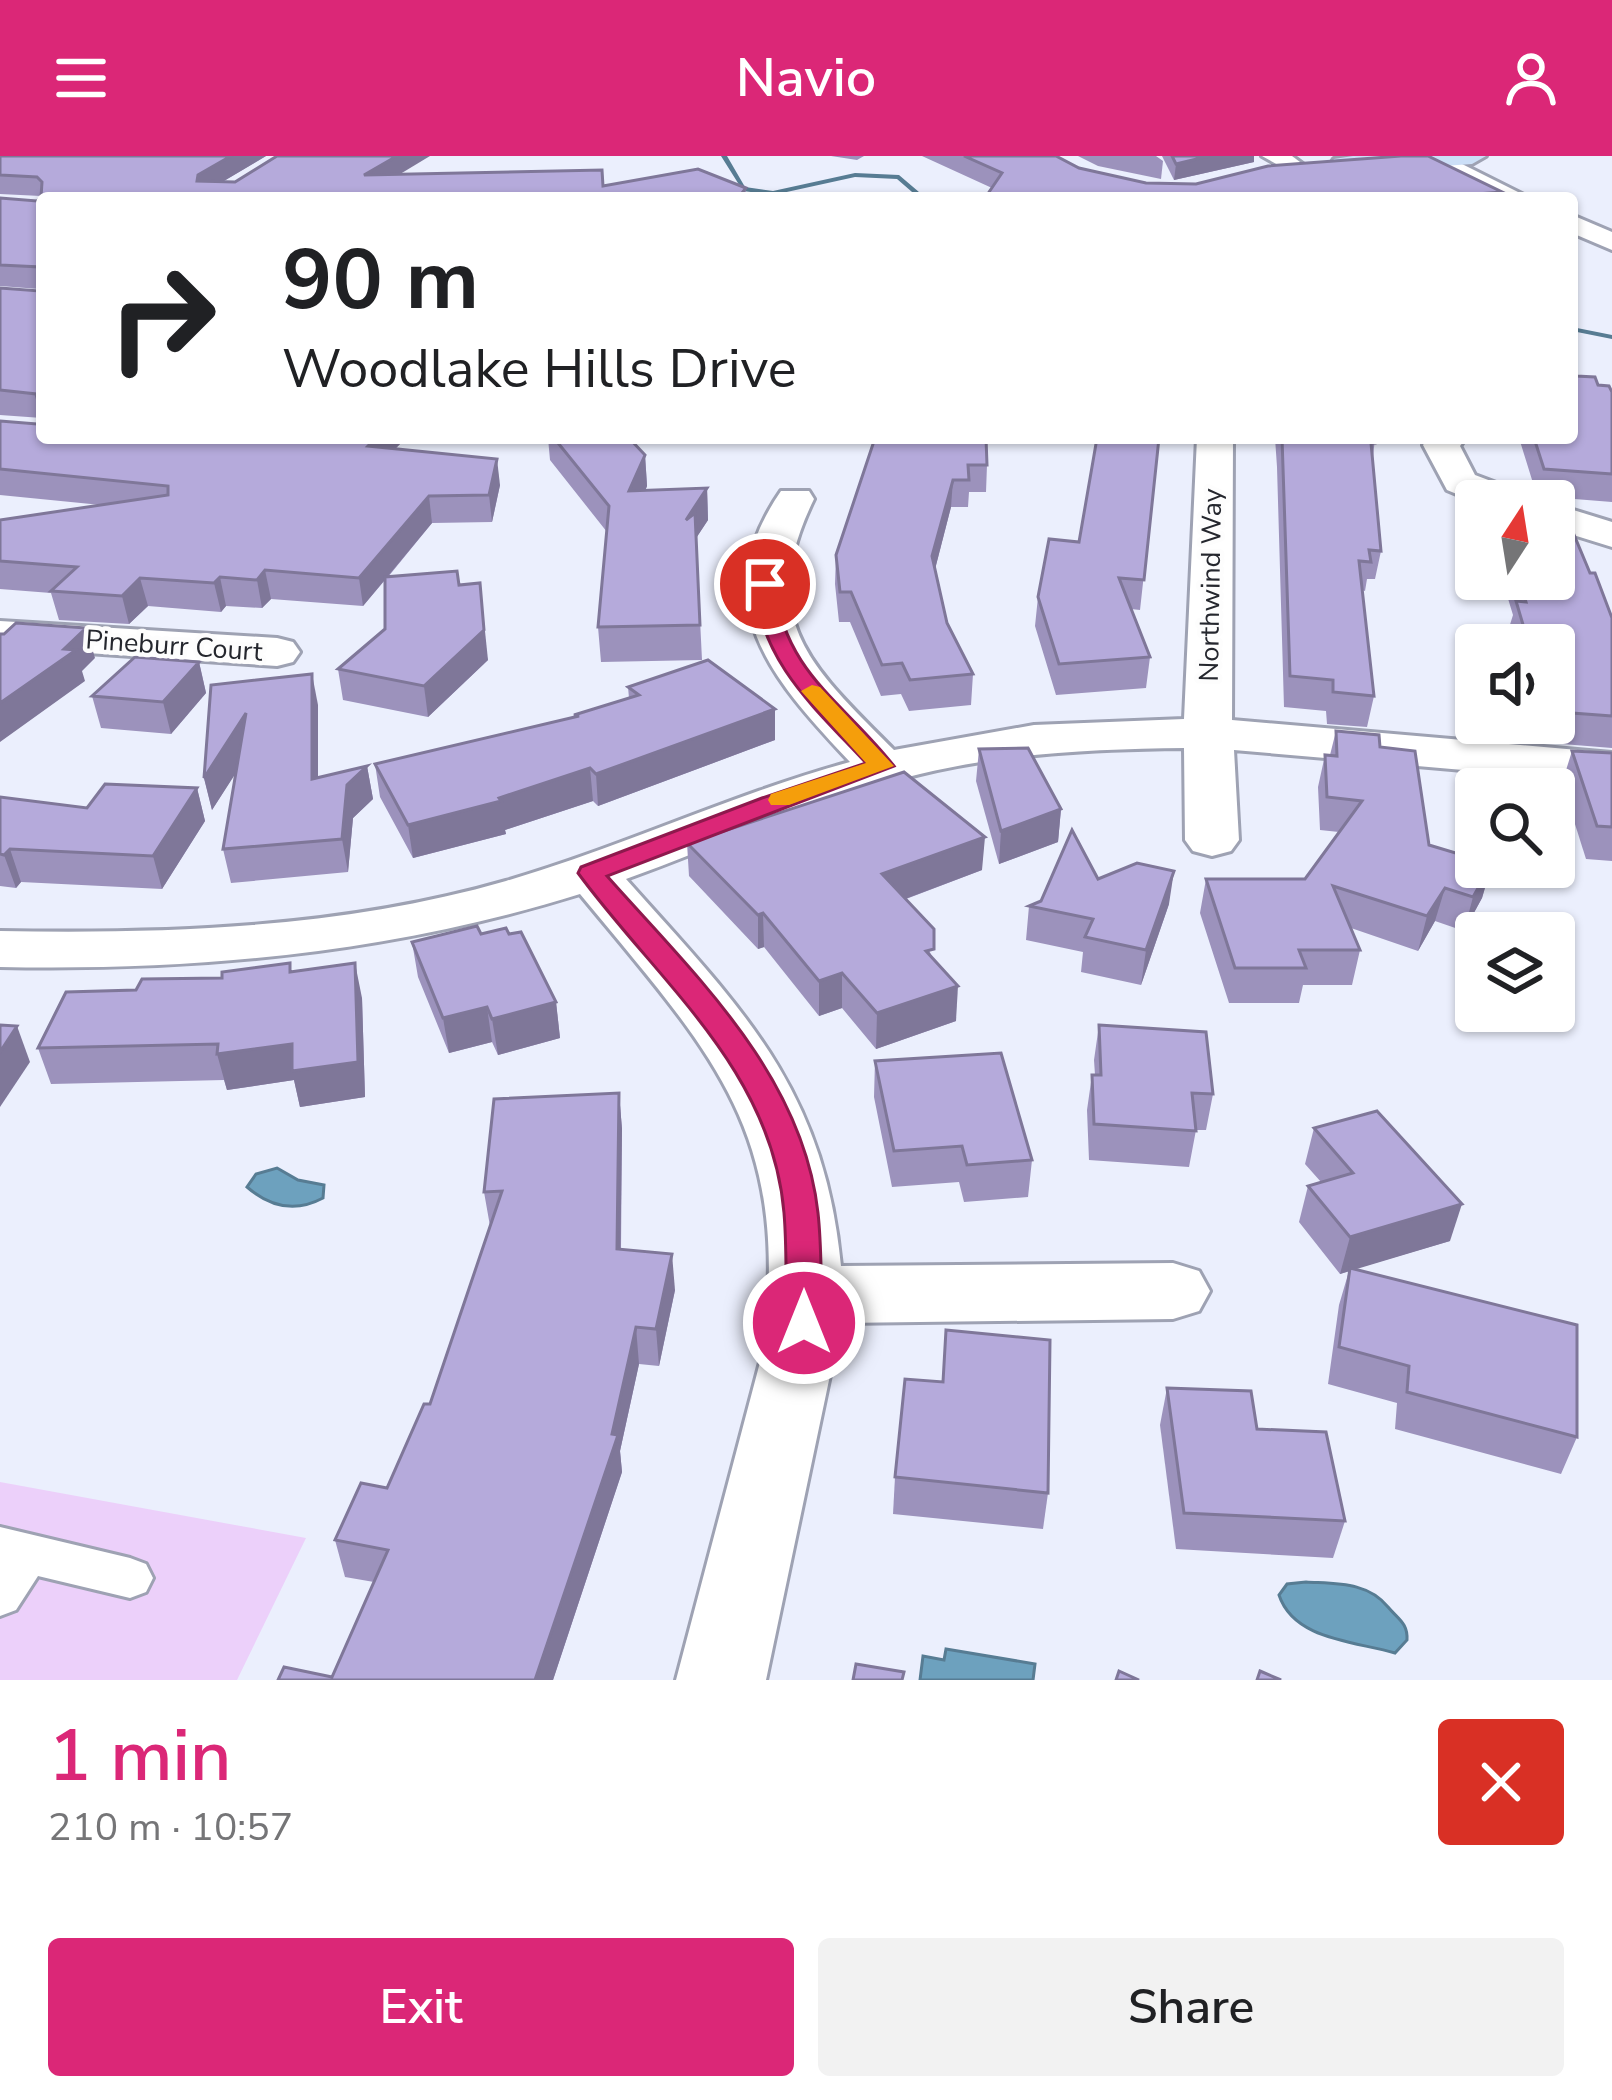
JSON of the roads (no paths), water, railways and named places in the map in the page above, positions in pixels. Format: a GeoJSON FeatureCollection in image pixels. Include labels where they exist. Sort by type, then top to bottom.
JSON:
{"type":"FeatureCollection","features":[{"type":"Feature","properties":{"kind":"street"},"geometry":{"type":"LineString","coordinates":[[1273,166],[1472,156]]}},
{"type":"Feature","properties":{"kind":"street"},"geometry":{"type":"LineString","coordinates":[[1433,159],[1504,192]]}},
{"type":"Feature","properties":{"kind":"street"},"geometry":{"type":"LineString","coordinates":[[1578,226],[1612,243]]}},
{"type":"Feature","properties":{"kind":"street"},"geometry":{"type":"LineString","coordinates":[[1578,247],[1612,243]]}},
{"type":"Feature","properties":{"kind":"street","name":"Northwind Way"},"geometry":{"type":"LineString","coordinates":[[1212,840],[1208,733],[1215,444]]}},
{"type":"Feature","properties":{"kind":"street"},"geometry":{"type":"LineString","coordinates":[[1442,444],[1459,480]]}},
{"type":"Feature","properties":{"kind":"street"},"geometry":{"type":"LineString","coordinates":[[795,499],[776,528],[766,556],[768,618],[802,680],[882,766]]}},
{"type":"Feature","properties":{"kind":"street"},"geometry":{"type":"LineString","coordinates":[[1575,523],[1612,535]]}},
{"type":"Feature","properties":{"kind":"street","name":"Pineburr Court"},"geometry":{"type":"LineString","coordinates":[[0,634],[277,652]]}},
{"type":"Feature","properties":{"kind":"street"},"geometry":{"type":"LineString","coordinates":[[0,949],[82,952],[287,939],[487,903],[591,873],[770,803],[882,766],[1038,740],[1208,733],[1612,768]]}},
{"type":"Feature","properties":{"kind":"street"},"geometry":{"type":"LineString","coordinates":[[591,873],[716,1018],[756,1076],[785,1143],[801,1210],[807,1294],[801,1352],[721,1680]]}},
{"type":"Feature","properties":{"kind":"street"},"geometry":{"type":"LineString","coordinates":[[807,1294],[1173,1291]]}},
{"type":"Feature","properties":{"kind":"lane"},"geometry":{"type":"LineString","coordinates":[[0,1595],[14,1550],[130,1578]]}},
{"type":"Feature","properties":{"kind":"water"},"geometry":{"type":"Polygon","coordinates":[[[277,1168],[298,1180],[324,1185],[323,1198],[283,1205],[247,1187],[256,1174],[277,1168]]]}},
{"type":"Feature","properties":{"kind":"water"},"geometry":{"type":"Polygon","coordinates":[[[1306,1582],[1371,1593],[1402,1622],[1407,1640],[1395,1653],[1311,1630],[1287,1610],[1279,1595],[1287,1584],[1306,1582]]]}},
{"type":"Feature","properties":{"kind":"water"},"geometry":{"type":"Polygon","coordinates":[[[946,1649],[1035,1664],[1033,1680],[920,1680],[923,1656],[944,1660],[946,1649]]]}},
{"type":"Feature","properties":{"kind":"waterway"},"geometry":{"type":"LineString","coordinates":[[724,156],[743,189],[766,192]]}},
{"type":"Feature","properties":{"kind":"waterway"},"geometry":{"type":"LineString","coordinates":[[778,192],[855,175],[899,177],[916,192]]}},
{"type":"Feature","properties":{"kind":"waterway"},"geometry":{"type":"LineString","coordinates":[[1578,330],[1612,337]]}}]}
